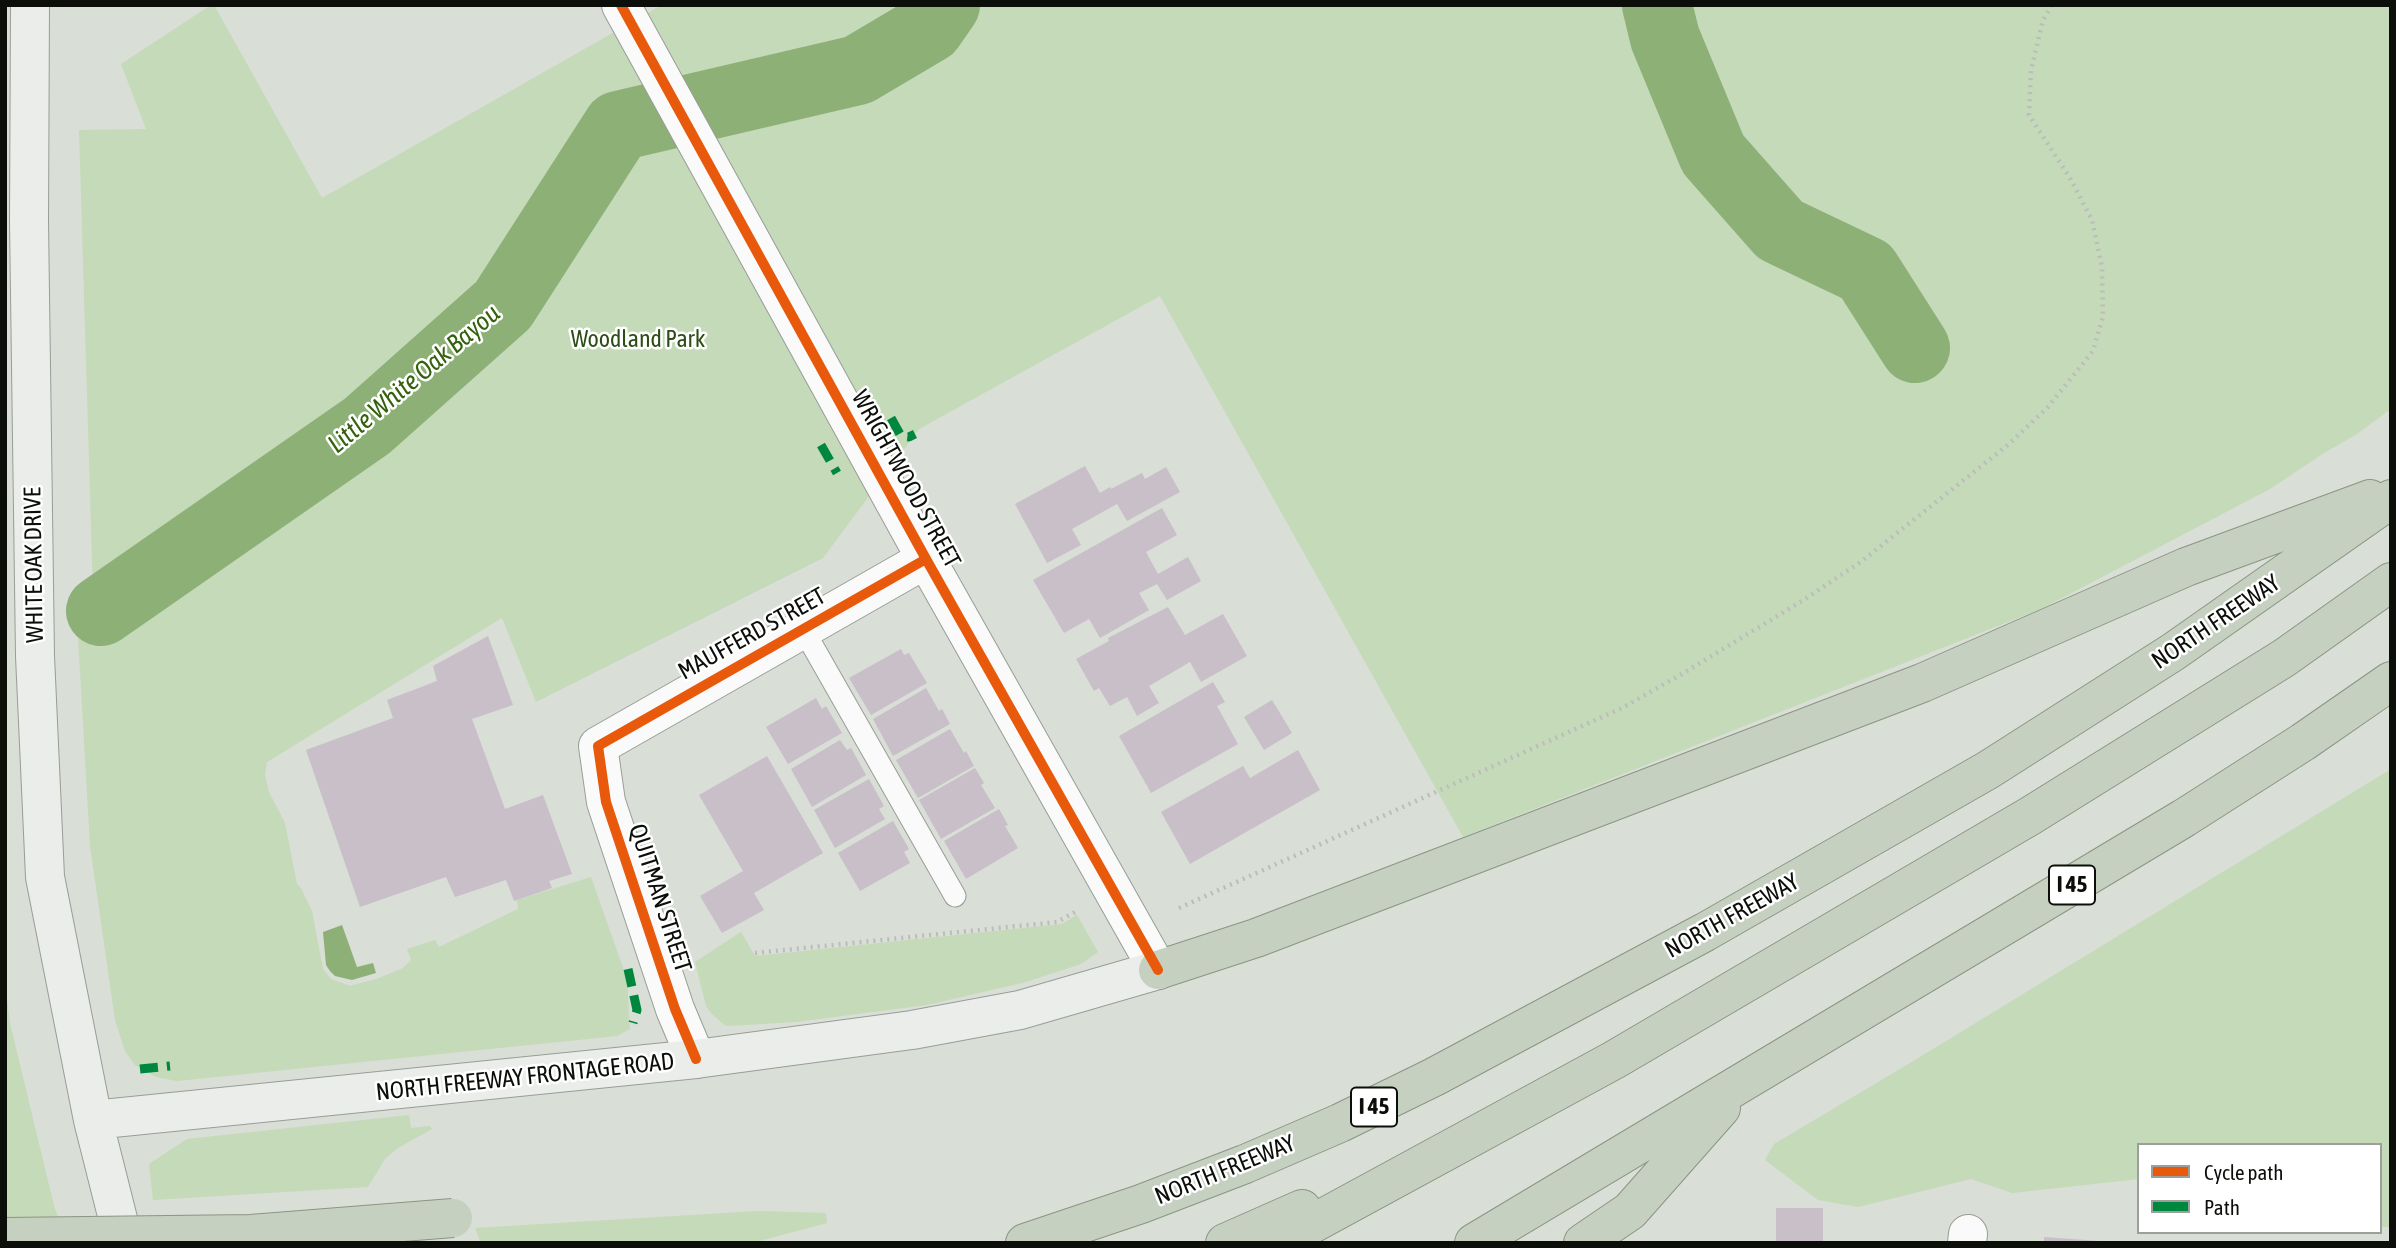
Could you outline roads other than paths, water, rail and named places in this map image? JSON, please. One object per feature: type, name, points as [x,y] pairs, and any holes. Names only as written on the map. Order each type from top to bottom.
[{"type":"highway","points":[[1158,970],[1256,937],[1922,683],[2186,567],[2391,492]]},
{"type":"highway","name":"NORTH FREEWAY","points":[[1025,1243],[1141,1204],[1245,1164],[1340,1123],[1434,1077],[1705,932],[1988,770],[2174,652],[2391,499]]},
{"type":"highway","points":[[1277,1243],[1614,1060],[2029,816],[2284,658],[2391,582]]},
{"type":"highway","name":"I 45","points":[[1474,1243],[2184,818],[2303,742],[2391,681]]},
{"type":"highway","points":[[1225,1243],[1373,1177],[1614,1060]]},
{"type":"highway","points":[[1583,1243],[1630,1211],[1747,1079]]},
{"type":"highway","points":[[5,1237],[251,1234],[453,1218]]},
{"type":"main road","name":"WHITE OAK DRIVE","points":[[30,5],[29,221],[35,656],[45,877],[93,1120]]},
{"type":"main road","name":"NORTH FREEWAY FRONTAGE ROAD","points":[[93,1120],[696,1059],[912,1030],[1020,1010],[1158,970]]},
{"type":"main road","points":[[93,1120],[124,1243]]},
{"type":"street","name":"WRIGHTWOOD STREET","points":[[621,5],[926,559],[1158,970]]},
{"type":"street","name":"MAUFFERD STREET","points":[[598,746],[926,559]]},
{"type":"street","name":"QUITMAN STREET","points":[[598,746],[606,802],[675,1009],[696,1059]]},
{"type":"lane","points":[[803,629],[955,896]]},
{"type":"waterway","name":"Little White Oak Bayou","points":[[101,611],[367,426],[503,305],[618,126],[858,70],[929,28],[945,5]]},
{"type":"waterway","name":"Little White Oak Bayou","points":[[1657,5],[1665,38],[1713,154],[1780,230],[1866,271],[1915,348]]},
{"type":"park label","name":"Woodland Park","points":[[638,339]]}]
